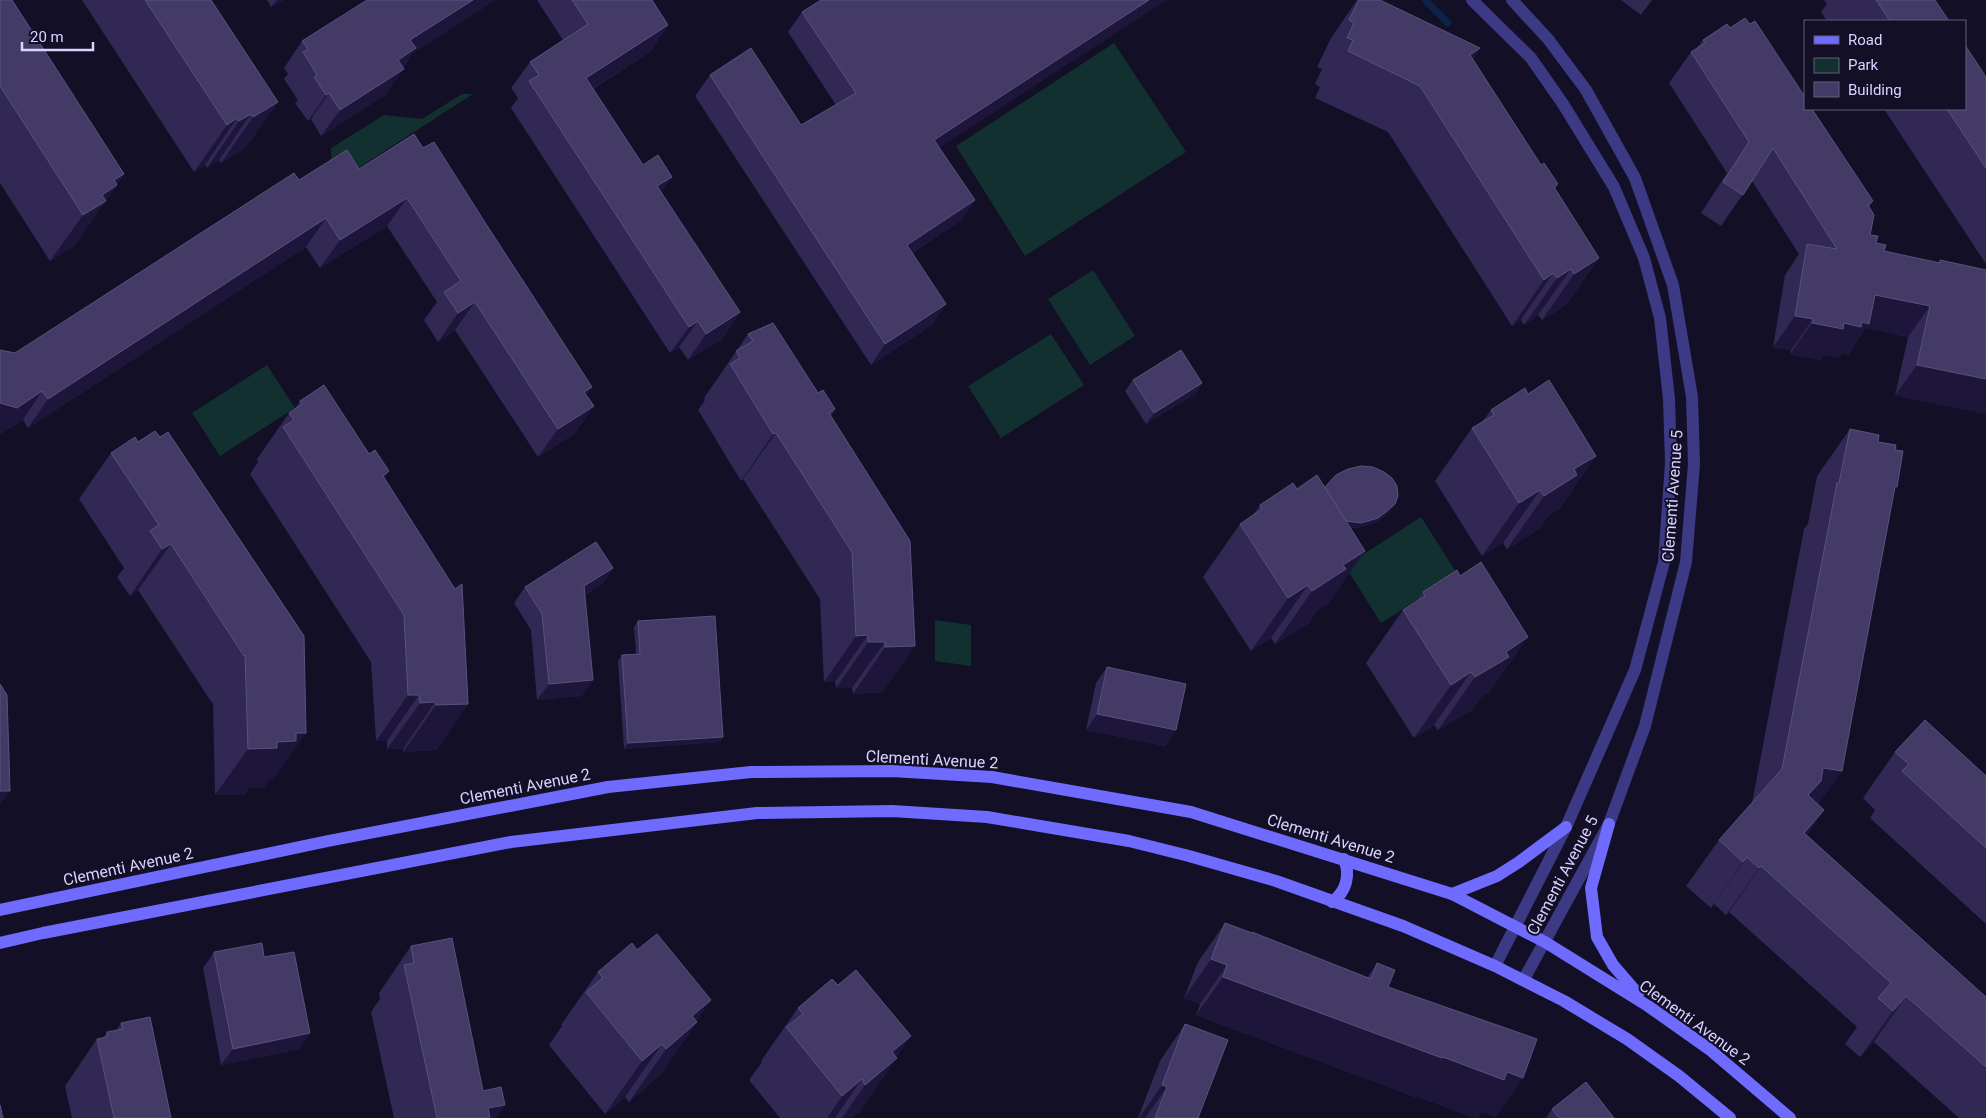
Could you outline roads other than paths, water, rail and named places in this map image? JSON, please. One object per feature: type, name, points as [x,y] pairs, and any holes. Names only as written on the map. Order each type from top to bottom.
[{"type":"main road","name":"Clementi Avenue 2","points":[[0,910],[328,840],[608,787],[751,772],[892,771],[992,777],[1191,812],[1452,894],[1545,942],[1648,1006],[1709,1048],[1790,1118]]},
{"type":"main road","points":[[0,943],[511,842],[756,813],[892,811],[987,817],[1129,841],[1189,856],[1276,881],[1403,926],[1524,979],[1626,1039],[1679,1076],[1730,1118]]},
{"type":"main road","points":[[1609,824],[1592,888],[1597,937],[1612,965],[1648,1006]]},
{"type":"main road","points":[[1452,894],[1497,876],[1566,827]]},
{"type":"main road","points":[[1332,902],[1340,896],[1346,883],[1347,866],[1344,859]]},
{"type":"street","name":"Clementi Avenue 5","points":[[1472,0],[1531,58],[1564,104],[1614,188],[1644,258],[1660,318],[1669,399],[1671,463],[1664,562],[1635,670],[1566,827],[1495,966]]},
{"type":"street","name":"Clementi Avenue 5","points":[[1512,0],[1548,39],[1586,90],[1635,178],[1673,285],[1692,397],[1694,464],[1686,562],[1645,726],[1609,824],[1524,979]]},
{"type":"waterway","points":[[1425,0],[1448,23]]}]
